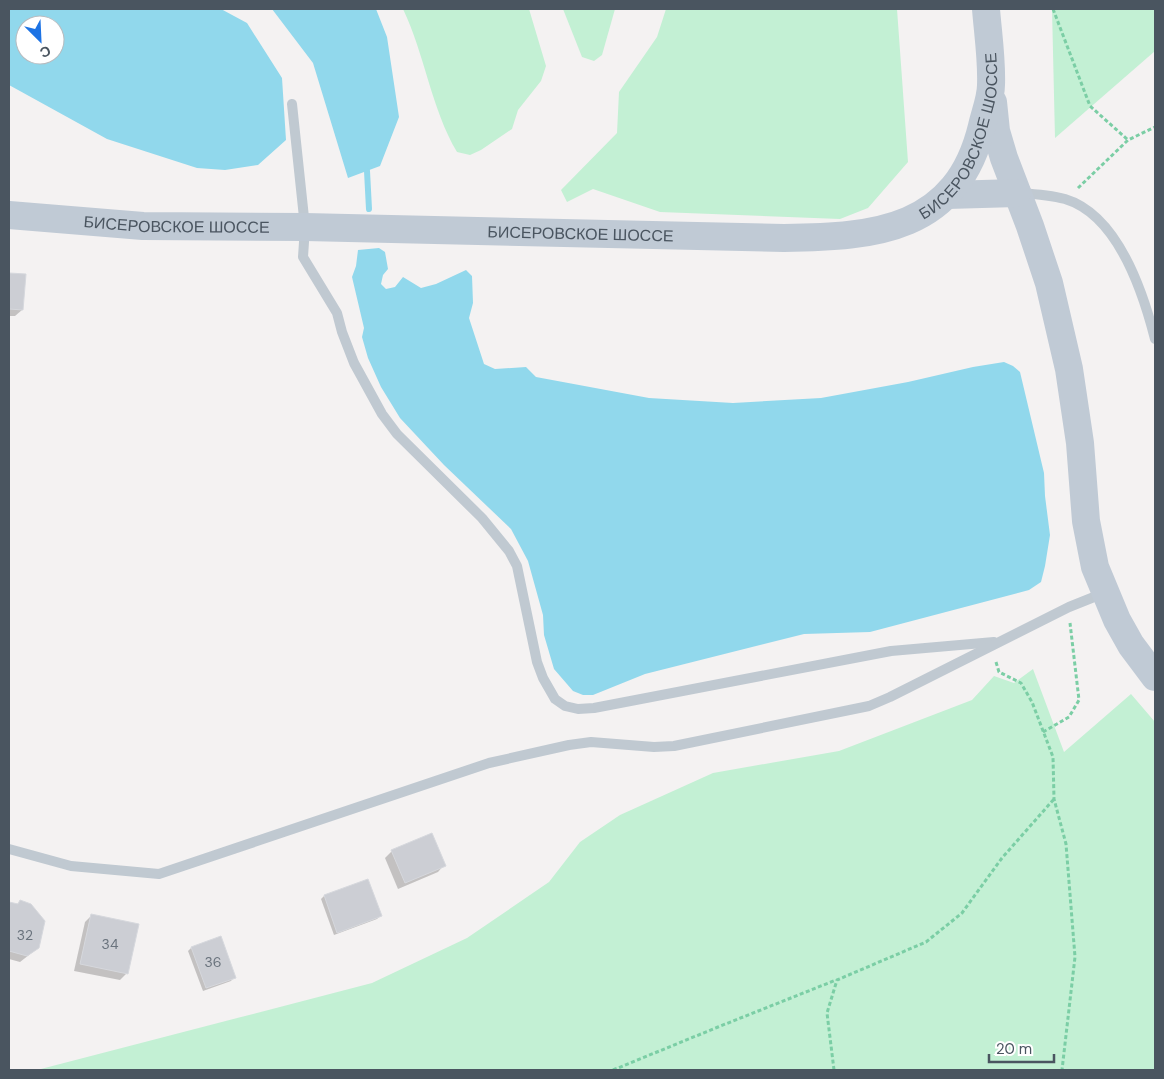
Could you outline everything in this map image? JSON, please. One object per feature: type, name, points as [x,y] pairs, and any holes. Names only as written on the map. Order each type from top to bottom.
[{"type":"main road","name":"БИСЕРОВСКОЕ ШОССЕ","points":[[9,215],[143,226],[305,227],[825,237],[878,231],[899,224],[932,208],[947,195],[970,160],[979,139],[991,86],[986,9]]},
{"type":"main road","points":[[991,86],[996,131],[1049,283],[1069,369],[1076,404],[1090,548],[1104,593],[1116,620],[1131,645],[1155,677]]},
{"type":"main road","points":[[947,195],[1017,193]]},
{"type":"lane","points":[[292,104],[305,227],[303,257],[336,313],[354,363],[382,414],[397,434],[482,518],[509,551],[517,566],[537,662],[543,678],[555,699],[565,706],[578,709],[594,708],[891,651],[1000,641]]},
{"type":"lane","points":[[1017,193],[1050,196],[1067,200],[1082,207],[1111,233],[1134,274],[1149,314],[1155,339]]},
{"type":"lane","points":[[9,849],[71,866],[159,874],[488,763],[569,745],[592,742],[654,747],[674,746],[869,706],[1069,607],[1104,593]]},
{"type":"path","points":[[1053,9],[1090,106],[1128,140]]},
{"type":"path","points":[[1067,200],[1100,165],[1128,140],[1155,127]]},
{"type":"path","points":[[1043,732],[1069,717],[1079,700],[1069,607]]},
{"type":"path","points":[[1000,641],[994,657],[999,672],[1021,683],[1032,702],[1053,757],[1054,798],[1066,844],[1075,957],[1062,1070]]},
{"type":"path","points":[[613,1070],[926,942],[962,913],[1002,858],[1054,798]]},
{"type":"path","points":[[834,1070],[828,1013],[837,980]]},
{"type":"green space","points":[[403,9],[529,9],[546,66],[541,81],[518,110],[512,129],[481,150],[470,155],[457,152],[434,100],[411,27]]},
{"type":"green space","points":[[563,9],[615,9],[602,55],[594,61],[582,57]]},
{"type":"green space","points":[[666,9],[897,9],[908,162],[868,208],[840,219],[660,212],[593,189],[567,202],[561,190],[617,133],[619,92],[657,37]]},
{"type":"green space","points":[[1052,9],[1155,9],[1155,51],[1055,138]]},
{"type":"green space","points":[[1033,669],[1064,752],[1131,694],[1155,722],[1155,1070],[37,1070],[372,983],[467,938],[549,882],[580,842],[620,815],[713,773],[839,751],[972,700],[994,676],[1014,683]]},
{"type":"water","points":[[9,9],[221,9],[247,23],[282,78],[286,140],[258,165],[225,170],[197,168],[107,139],[9,85]]},
{"type":"water","points":[[272,9],[376,9],[387,37],[399,117],[380,166],[348,178],[313,63]]},
{"type":"water","points":[[379,248],[385,252],[388,269],[383,275],[381,284],[386,289],[395,287],[403,277],[421,288],[436,284],[466,270],[472,276],[473,303],[469,318],[484,364],[495,369],[526,367],[536,377],[649,398],[733,403],[821,398],[908,382],[973,367],[1004,362],[1013,366],[1020,372],[1044,473],[1050,535],[1041,582],[1029,590],[870,632],[804,634],[645,674],[593,695],[583,695],[573,691],[554,669],[544,635],[543,615],[528,561],[511,529],[444,465],[400,418],[381,387],[368,358],[362,337],[364,328],[352,277],[356,266],[358,250]]},
{"type":"building","points":[[9,273],[26,274],[23,310],[9,309]]},
{"type":"building","points":[[432,833],[446,866],[405,883],[391,850]]},
{"type":"building","points":[[368,879],[382,916],[337,933],[324,895]]},
{"type":"building","points":[[20,900],[31,904],[45,921],[39,948],[27,956],[9,951],[9,902],[18,904]]},
{"type":"building","points":[[91,914],[139,924],[128,974],[80,964]]},
{"type":"building","points":[[221,936],[236,978],[206,988],[191,947]]},
{"type":"waterway","points":[[367,171],[369,209]]}]
